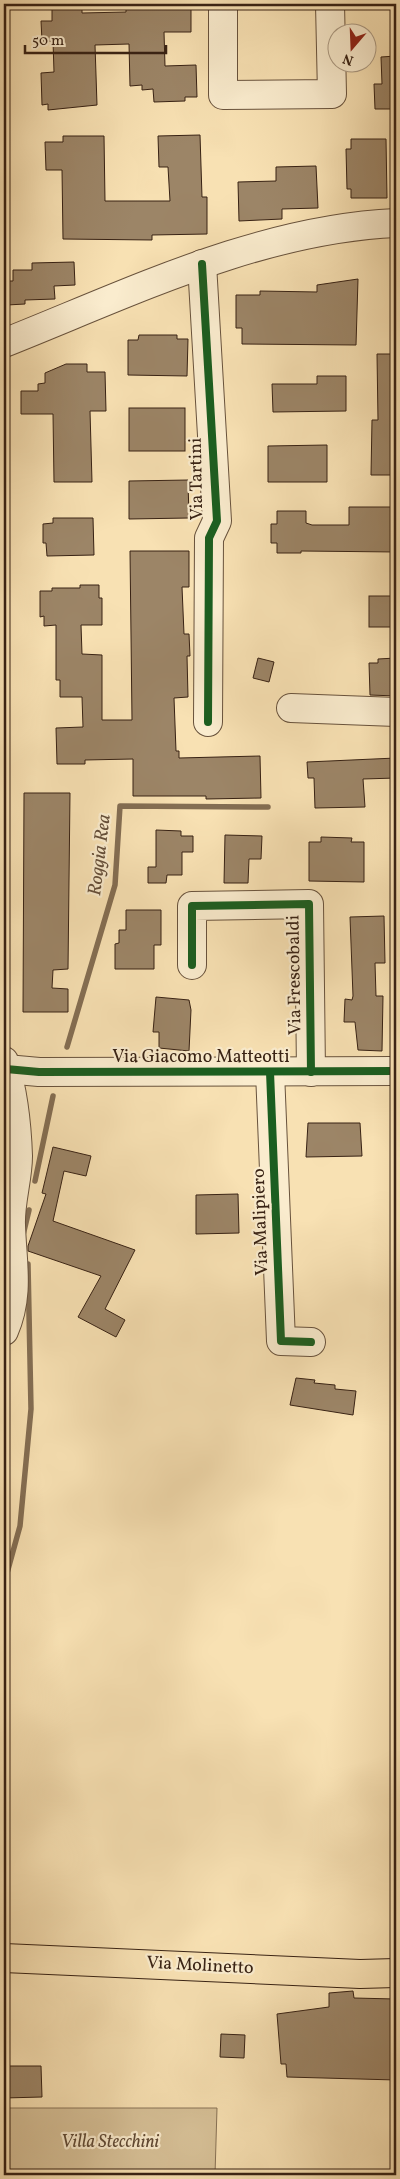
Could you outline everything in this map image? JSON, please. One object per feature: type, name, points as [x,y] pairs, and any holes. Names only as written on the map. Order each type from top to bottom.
[{"type":"main road","name":"Via Molinetto","points":[[4,1958],[360,1974],[396,1973]]},
{"type":"street","points":[[222,4],[223,95],[332,94],[330,4]]},
{"type":"street","points":[[4,343],[202,264],[286,239],[370,224],[396,223]]},
{"type":"street","name":"Via Tartini","points":[[202,264],[217,521],[209,538],[208,722]]},
{"type":"street","points":[[291,708],[396,712]]},
{"type":"street","name":"Via Frescobaldi","points":[[192,966],[192,906],[309,904],[311,1072]]},
{"type":"street","name":"Via Giacomo Matteotti","points":[[4,1331],[14,1295],[15,1254],[11,1224],[18,1157],[5,1065],[39,1072],[396,1071]]},
{"type":"street","name":"Via Malipiero","points":[[270,1072],[281,1341],[310,1342]]},
{"type":"green space","name":"Villa Stecchini","points":[[4,2108],[217,2108],[215,2175],[4,2175]]},
{"type":"building","points":[[126,4],[191,4],[191,32],[164,32],[165,66],[196,65],[197,97],[185,97],[185,101],[154,102],[153,89],[142,90],[142,85],[130,86],[129,44],[95,45],[97,105],[48,110],[48,104],[42,105],[41,73],[54,72],[53,41],[42,41],[41,21],[52,21],[52,6],[82,6],[82,13],[126,12]]},
{"type":"building","points":[[396,56],[396,109],[375,109],[374,84],[382,84],[381,57]]},
{"type":"building","points":[[200,135],[202,197],[207,197],[207,234],[152,235],[152,240],[63,239],[62,170],[46,170],[45,142],[63,142],[63,136],[104,136],[105,201],[170,201],[168,167],[159,167],[158,136]]},
{"type":"building","points":[[351,139],[386,139],[387,198],[351,198],[351,189],[347,189],[346,149],[351,149]]},
{"type":"building","points":[[316,166],[318,208],[282,209],[282,219],[239,221],[238,182],[276,181],[276,167]]},
{"type":"building","points":[[74,262],[75,285],[54,286],[55,299],[25,300],[25,304],[7,305],[7,281],[13,281],[13,270],[32,270],[32,263]]},
{"type":"building","points":[[358,279],[356,345],[242,344],[242,328],[236,328],[236,295],[260,295],[260,291],[317,292],[317,285]]},
{"type":"building","points":[[139,335],[177,335],[177,339],[188,339],[187,376],[128,375],[128,340],[138,340]]},
{"type":"building","points":[[377,354],[395,354],[396,357],[396,475],[371,475],[372,420],[378,420]]},
{"type":"building","points":[[66,364],[87,364],[87,372],[105,372],[106,411],[90,411],[92,482],[54,482],[53,414],[21,414],[21,391],[38,391],[38,384],[45,383],[45,373]]},
{"type":"building","points":[[317,376],[346,376],[346,411],[273,412],[272,384],[317,384]]},
{"type":"building","points":[[129,408],[185,408],[185,451],[129,451]]},
{"type":"building","points":[[327,445],[327,482],[268,482],[268,446]]},
{"type":"building","points":[[188,480],[189,518],[129,519],[129,481]]},
{"type":"building","points":[[349,507],[396,507],[396,552],[301,551],[301,553],[277,553],[277,543],[271,543],[271,524],[277,524],[277,511],[306,511],[306,523],[312,525],[349,525]]},
{"type":"building","points":[[53,518],[93,518],[94,555],[47,556],[46,543],[43,543],[43,524],[53,523]]},
{"type":"building","points":[[130,551],[189,551],[189,587],[182,587],[184,634],[189,634],[190,656],[187,656],[188,697],[174,698],[176,751],[179,751],[179,758],[260,756],[261,798],[206,799],[206,796],[133,796],[133,759],[85,760],[85,764],[57,764],[56,728],[83,727],[82,697],[60,697],[60,680],[56,680],[56,625],[44,626],[44,616],[40,617],[40,591],[52,591],[52,588],[80,588],[80,585],[99,585],[99,598],[102,598],[102,625],[81,625],[82,654],[102,655],[102,720],[132,720]]},
{"type":"building","points":[[369,596],[396,596],[396,627],[369,627]]},
{"type":"building","points":[[258,658],[274,662],[269,682],[253,678]]},
{"type":"building","points":[[396,658],[396,696],[370,695],[369,663],[378,663],[378,659]]},
{"type":"building","points":[[396,758],[396,778],[363,779],[365,807],[315,808],[314,778],[308,778],[307,762]]},
{"type":"building","points":[[24,793],[70,793],[68,969],[53,970],[52,988],[68,989],[68,1012],[23,1012]]},
{"type":"building","points":[[156,830],[181,831],[181,836],[193,836],[193,852],[182,852],[182,875],[167,875],[166,883],[148,883],[148,867],[156,867]]},
{"type":"building","points":[[225,835],[262,836],[261,859],[249,859],[248,883],[224,883]]},
{"type":"building","points":[[321,837],[352,838],[351,842],[364,842],[364,882],[309,881],[309,842],[321,842]]},
{"type":"building","points":[[126,910],[161,910],[161,945],[154,945],[154,969],[115,969],[115,944],[119,943],[119,930],[126,930]]},
{"type":"building","points":[[384,916],[385,963],[375,963],[376,996],[383,996],[382,1051],[358,1050],[355,1022],[344,1022],[345,999],[352,1000],[353,996],[350,917]]},
{"type":"building","points":[[156,997],[189,1000],[191,1010],[189,1051],[159,1048],[159,1032],[153,1032]]},
{"type":"building","points":[[308,1123],[360,1123],[362,1156],[306,1157]]},
{"type":"building","points":[[53,1147],[91,1156],[86,1176],[64,1171],[53,1221],[135,1250],[105,1309],[125,1320],[116,1337],[78,1317],[101,1276],[28,1251],[28,1246],[46,1194],[42,1193]]},
{"type":"building","points":[[238,1194],[239,1233],[196,1234],[196,1195]]},
{"type":"building","points":[[296,1378],[315,1380],[314,1383],[335,1385],[335,1389],[356,1391],[353,1415],[290,1405]]},
{"type":"building","points":[[353,1991],[354,1998],[395,1999],[396,2080],[287,2077],[286,2064],[281,2064],[277,2014],[329,2007],[329,1993]]},
{"type":"building","points":[[221,2034],[245,2035],[244,2058],[220,2057]]},
{"type":"building","points":[[4,2066],[41,2066],[42,2097],[4,2098]]},
{"type":"waterway","name":"Roggia Rea","points":[[67,1047],[115,885],[120,806],[268,807]]},
{"type":"waterway","name":"Roggia Rea","points":[[35,1181],[53,1096]]},
{"type":"waterway","name":"Roggia Rea","points":[[23,1235],[29,1210]]},
{"type":"waterway","name":"Roggia Rea","points":[[4,1584],[20,1526],[31,1409],[28,1264]]},
{"type":"cycle path","points":[[202,264],[217,521],[209,538],[208,722]]},
{"type":"cycle path","points":[[192,965],[192,906],[309,904],[311,1072]]},
{"type":"cycle path","points":[[6,1069],[39,1072],[396,1071]]},
{"type":"cycle path","points":[[270,1072],[281,1341],[311,1342]]}]
